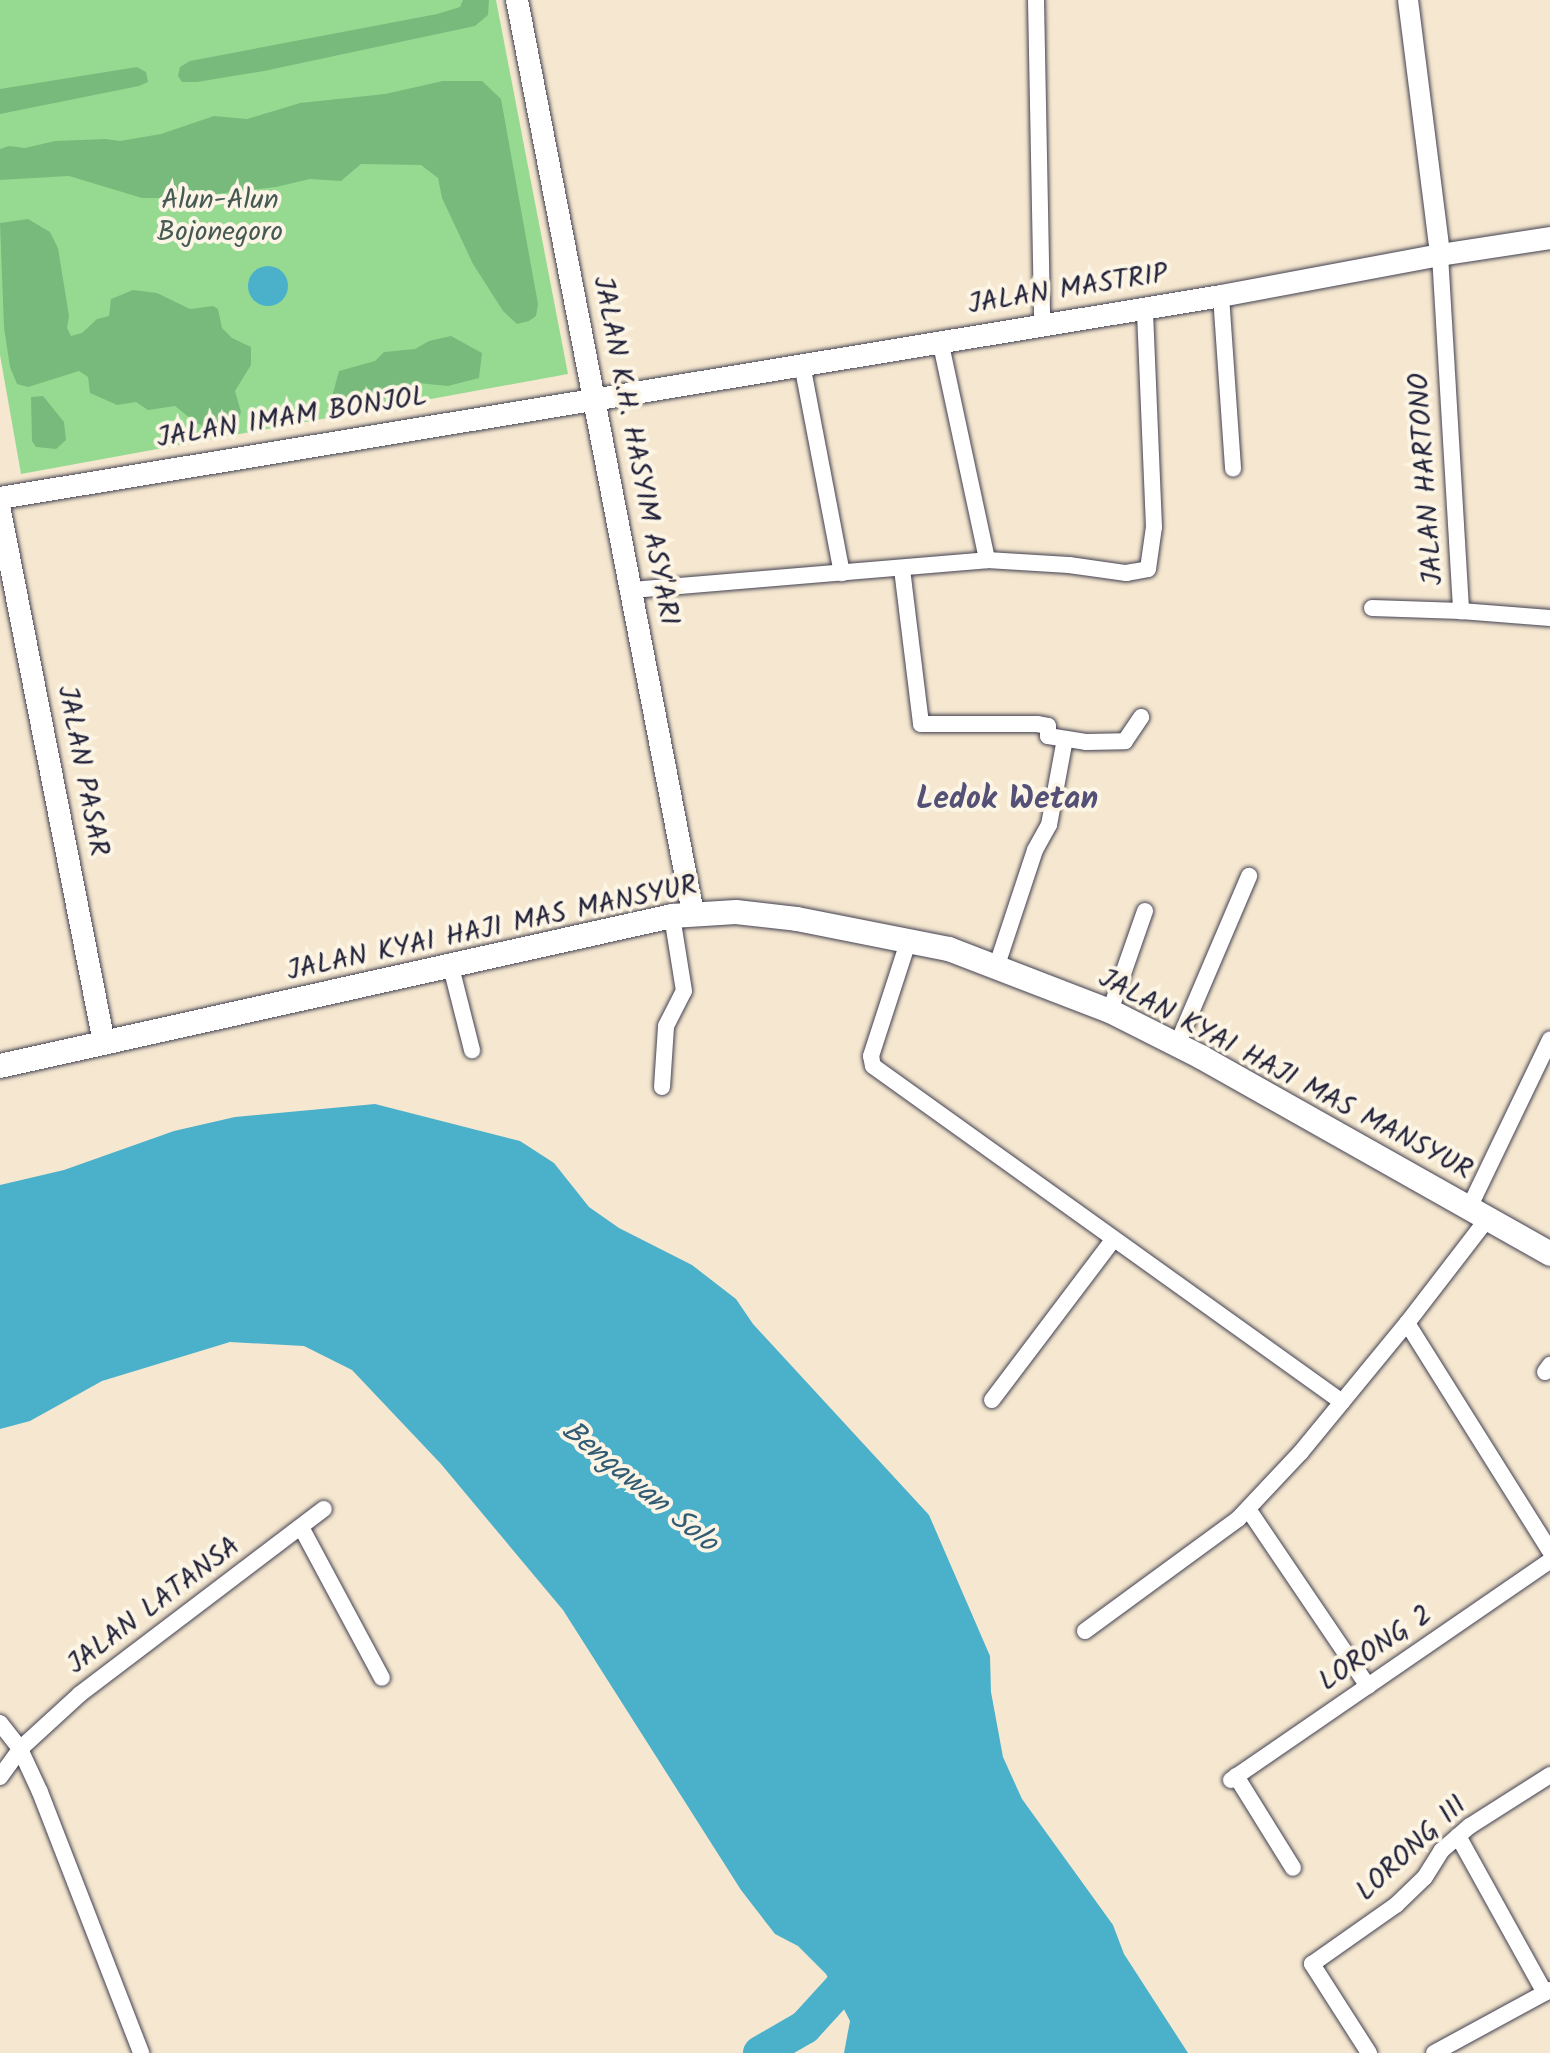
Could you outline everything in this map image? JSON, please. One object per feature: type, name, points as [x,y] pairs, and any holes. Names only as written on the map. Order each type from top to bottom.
[{"type":"main road","name":"JALAN K.H. HASYIM ASY'ARI","points":[[517,0],[632,590],[683,915]]},
{"type":"main road","name":"JALAN MASTRIP","points":[[594,397],[1221,296],[1550,238]]},
{"type":"main road","name":"JALAN IMAM BONJOL","points":[[0,498],[594,397]]},
{"type":"main road","name":"JALAN PASAR","points":[[0,511],[104,1043]]},
{"type":"main road","name":"JALAN KYAI HAJI MAS MANSYUR","points":[[0,1066],[683,915],[736,912],[909,939],[997,965],[1110,1011],[1177,1045],[1550,1254]]},
{"type":"street","points":[[1036,0],[1042,324]]},
{"type":"street","points":[[1408,0],[1440,255]]},
{"type":"street","name":"JALAN HARTONO","points":[[1440,255],[1461,611],[1550,618]]},
{"type":"street","points":[[1221,296],[1233,469]]},
{"type":"street","points":[[632,590],[987,560],[1069,565],[1126,573],[1148,569],[1154,527],[1145,308]]},
{"type":"street","points":[[940,340],[987,560]]},
{"type":"street","points":[[802,364],[842,573]]},
{"type":"street","points":[[902,569],[921,724],[1037,724],[1048,726],[1048,736],[1125,741],[1141,717]]},
{"type":"street","points":[[1372,608],[1461,611]]},
{"type":"street","points":[[997,965],[1035,850],[1049,825],[1065,739]]},
{"type":"street","points":[[1177,1045],[1249,876]]},
{"type":"street","points":[[1110,1011],[1145,911]]},
{"type":"street","points":[[662,1087],[666,1026],[684,991],[683,915]]},
{"type":"street","points":[[909,939],[871,1056],[873,1066],[1342,1402]]},
{"type":"street","points":[[451,967],[472,1050]]},
{"type":"street","points":[[1085,1631],[1248,1509],[1407,1323],[1478,1213],[1550,1040]]},
{"type":"street","points":[[992,1400],[1113,1240]]},
{"type":"street","points":[[1407,1323],[1550,1551]]},
{"type":"street","name":"JALAN LATANSA","points":[[0,1777],[20,1749],[80,1694],[324,1509]]},
{"type":"street","points":[[1248,1509],[1368,1686]]},
{"type":"street","points":[[301,1527],[382,1678]]},
{"type":"street","name":"LORONG 2","points":[[1293,1868],[1233,1778],[1550,1561]]},
{"type":"street","points":[[0,1723],[20,1749],[141,2053]]},
{"type":"street","name":"LORONG III","points":[[1369,2053],[1312,1964],[1396,1905],[1425,1877],[1441,1851],[1458,1836],[1550,1775]]},
{"type":"street","points":[[1434,2053],[1547,1992],[1458,1836]]},
{"type":"green space","name":"Alun-Alun Bojonegoro","points":[[0,0],[496,0],[568,374],[21,474],[0,355]]},
{"type":"green space","points":[[463,0],[489,0],[488,15],[475,26],[264,71],[197,82],[182,82],[178,76],[180,67],[190,61],[437,14],[460,7]]},
{"type":"green space","points":[[137,67],[146,72],[148,82],[139,86],[0,114],[0,89]]},
{"type":"green space","points":[[443,81],[482,81],[501,99],[538,304],[536,316],[529,321],[517,324],[503,311],[473,264],[442,198],[438,178],[421,165],[361,164],[341,181],[310,179],[276,187],[183,198],[142,198],[69,176],[0,180],[0,149],[9,146],[25,148],[55,141],[120,141],[161,134],[214,116],[247,119],[300,103],[385,94]]},
{"type":"green space","points":[[28,219],[50,232],[58,248],[69,316],[67,328],[71,336],[82,333],[97,319],[109,316],[111,299],[133,290],[157,293],[190,309],[213,306],[218,309],[222,328],[232,338],[251,347],[251,365],[235,391],[241,412],[238,421],[212,430],[196,423],[175,406],[148,410],[136,402],[117,405],[90,393],[88,377],[79,371],[28,387],[17,384],[10,367],[4,328],[0,223]]},
{"type":"green space","points":[[451,336],[482,353],[479,378],[448,386],[418,383],[397,388],[383,400],[364,401],[353,407],[339,408],[330,404],[339,371],[375,361],[384,352],[415,349],[429,341]]},
{"type":"green space","points":[[43,396],[64,422],[66,440],[56,449],[36,447],[32,441],[31,397]]},
{"type":"water","points":[[268,266],[282,272],[288,286],[282,300],[268,306],[254,300],[248,286],[254,272]]},
{"type":"water","name":"Bengawan Solo","points":[[375,1104],[520,1141],[554,1163],[589,1207],[619,1228],[692,1265],[736,1299],[753,1324],[929,1515],[990,1656],[991,1692],[1003,1757],[1022,1799],[1113,1925],[1124,1954],[1188,2053],[844,2053],[850,2021],[826,1974],[798,1946],[775,1934],[741,1890],[563,1610],[441,1464],[352,1370],[304,1346],[230,1342],[102,1381],[30,1421],[0,1429],[0,1185],[64,1170],[174,1131],[235,1117]]},
{"type":"waterway","points":[[760,2053],[805,2027],[867,1959]]},
{"type":"district","name":"Ledok Wetan","points":[[1007,800]]}]
